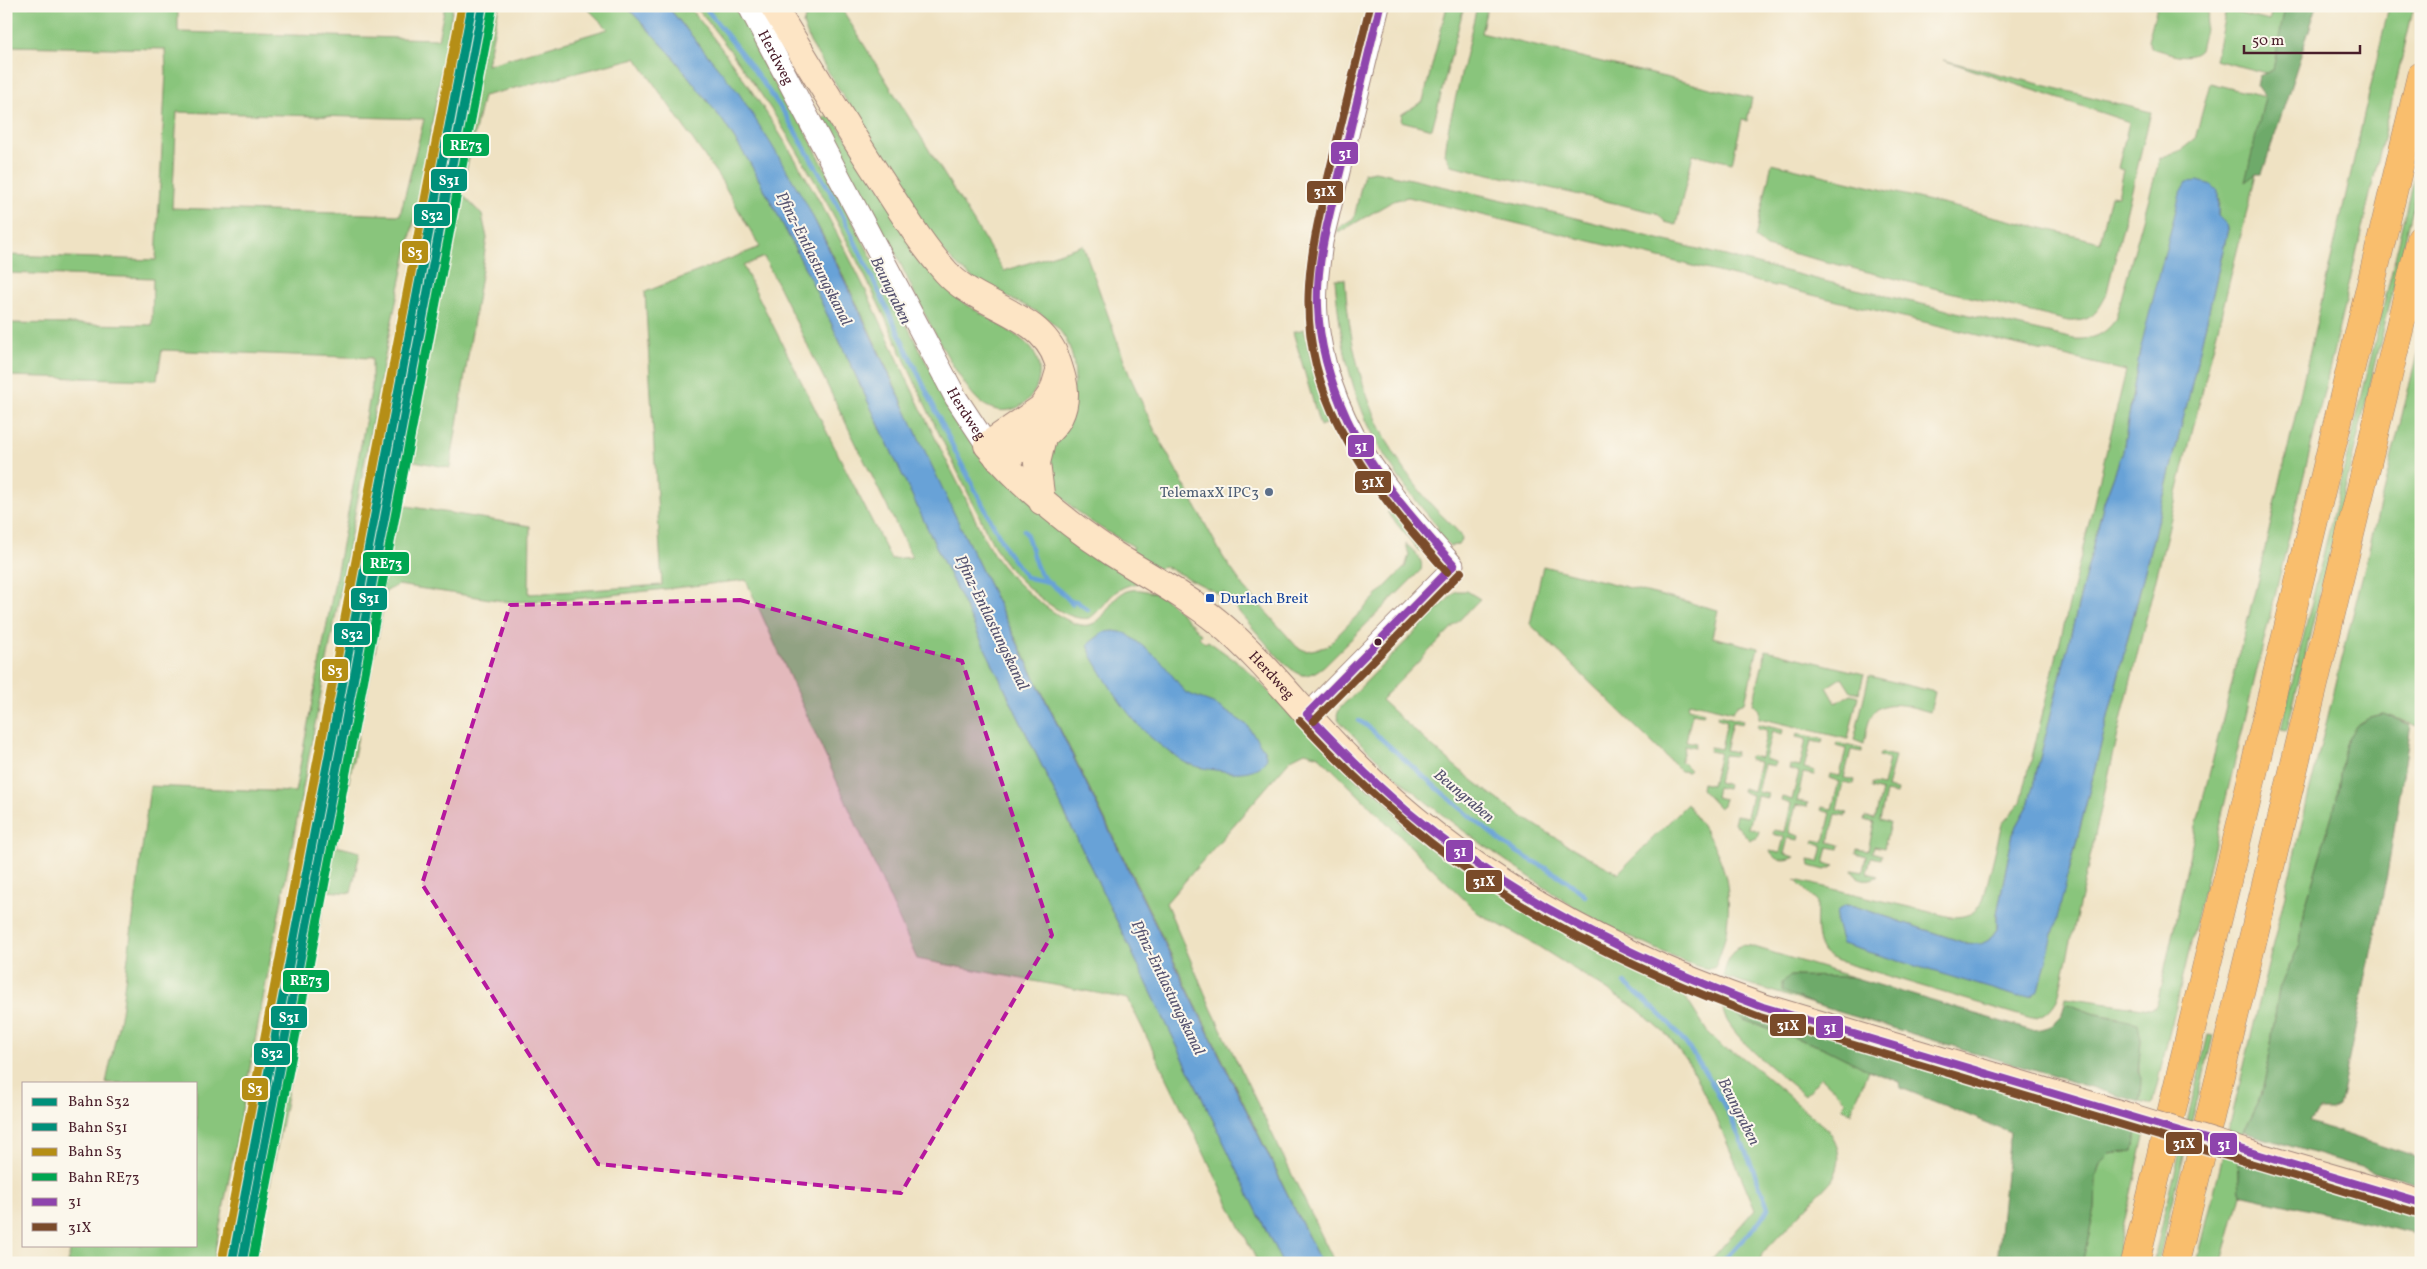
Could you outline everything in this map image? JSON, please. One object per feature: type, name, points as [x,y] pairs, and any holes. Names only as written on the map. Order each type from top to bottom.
[{"type":"highway","points":[[2135,1263],[2421,76]]},
{"type":"highway","points":[[2175,1263],[2421,239]]},
{"type":"main road","points":[[773,6],[838,113],[927,248],[947,274],[961,285],[1033,326],[1051,347],[1065,391],[1063,407],[1057,421],[1044,438],[1028,448],[992,451]]},
{"type":"main road","points":[[992,451],[1041,408],[1053,391],[1059,371]]},
{"type":"main road","points":[[1042,502],[1037,463],[1044,438]]},
{"type":"main road","name":"Herdweg","points":[[992,451],[1042,502],[1111,552],[1167,586],[1218,622],[1262,665],[1348,759],[1376,786],[1447,843],[1490,875],[1530,900],[1619,949],[1660,969],[1763,1007],[2251,1154],[2421,1203]]},
{"type":"street","name":"Herdweg","points":[[749,6],[956,398],[992,451]]},
{"type":"street","points":[[1307,714],[1454,565],[1390,490],[1369,461],[1353,434],[1339,402],[1326,360],[1318,314],[1318,278],[1323,242],[1380,6]]},
{"type":"highlighted area","points":[[740,600],[962,661],[1052,935],[901,1193],[598,1164],[422,884],[510,605]]},
{"type":"green space","points":[[6,6],[178,6],[178,31],[180,32],[438,39],[445,6],[453,6],[420,193],[388,339],[213,1263],[68,1263],[71,1246],[198,1246],[198,1082],[106,1082],[121,1012],[150,786],[295,792],[372,386],[372,358],[162,350],[157,380],[6,376],[6,323],[152,325],[153,278],[6,273],[6,255],[156,260],[166,72],[165,49],[6,46]],"holes":[[[177,112],[424,119],[400,215],[172,208]]]},
{"type":"green space","points":[[478,6],[499,6],[487,65],[608,29],[585,6],[626,6],[670,53],[723,121],[750,163],[810,278],[940,555],[1282,1263],[1258,1263],[1128,999],[917,959],[746,580],[566,600],[510,602],[398,585],[385,592],[379,632],[336,846],[360,852],[351,893],[326,891],[255,1263],[240,1263],[307,913],[311,906],[312,884],[458,126]],"holes":[[[636,58],[721,180],[760,247],[645,292],[662,585],[529,594],[530,526],[400,505],[409,460],[450,468],[487,238],[482,215],[461,193],[483,96]],[[764,257],[912,557],[891,559],[743,266]]]},
{"type":"green space","points":[[667,6],[690,8],[749,86],[800,166],[867,293],[983,536],[1001,565],[1014,580],[1058,615],[1080,625],[1089,625],[1097,622],[1118,596],[1125,592],[1134,590],[1159,594],[1175,607],[1201,634],[1199,637],[1205,643],[1208,641],[1243,666],[1271,694],[1273,692],[1335,758],[1679,987],[1708,1033],[1724,1049],[1738,1054],[1828,1130],[1835,1142],[1839,1155],[1838,1167],[1832,1180],[1762,1254],[1759,1263],[1708,1263],[1755,1209],[1719,1124],[1691,1067],[1669,1037],[1636,1008],[1536,945],[1478,913],[1319,756],[1305,752],[1291,759],[1166,903],[1212,1010],[1335,1263],[1321,1263],[1188,988],[939,483],[824,237],[798,189],[746,107]]},
{"type":"green space","points":[[695,6],[740,6],[932,373],[1138,583],[1115,592],[1090,618],[1079,618],[1054,608],[1018,578],[1002,559],[941,438],[866,278],[816,184],[760,93],[729,49]]},
{"type":"green space","points":[[809,6],[817,10],[822,6],[840,6],[1004,271],[1083,245],[1129,374],[1154,429],[1223,557],[1244,587],[1297,647],[1306,651],[1326,647],[1405,567],[1409,555],[1406,544],[1418,556],[1422,566],[1421,570],[1324,666],[1308,675],[1295,672],[1228,601],[1230,598],[1223,592],[1221,595],[1164,566],[1159,569],[1131,553],[1133,546],[1083,516],[1052,485],[1043,472],[1075,380],[1072,357],[1066,340],[1056,326],[1043,316],[970,276],[951,260],[929,236],[810,42],[803,24]]},
{"type":"green space","points":[[1447,6],[1464,6],[1432,129],[1401,121],[1402,114],[1423,101]]},
{"type":"green space","points":[[1477,6],[1487,8],[1481,33],[1752,98],[1747,121],[1742,120],[1732,163],[1693,154],[1676,225],[1665,222],[1657,213],[1451,165],[1445,154],[1448,130]]},
{"type":"green space","points":[[2157,6],[2210,7],[2200,50],[2195,54],[2184,56],[2152,48],[2148,41]]},
{"type":"green space","points":[[2273,6],[2288,6],[2273,71],[2266,73],[2215,60],[2226,10],[2269,21]]},
{"type":"green space","points":[[2285,6],[2317,6],[2262,174],[2256,174],[2245,182],[2265,97],[2257,86],[2259,76],[2273,70]]},
{"type":"green space","points":[[2389,6],[2414,6],[2323,396],[2152,1105],[2140,1102],[2139,1064],[2141,1041],[2119,1018],[2092,1013],[2065,1003],[2066,997],[2150,1009],[2155,1007],[2158,1000],[2195,831],[2258,579]]},
{"type":"green space","points":[[1943,60],[2151,112],[2106,296],[2095,313],[2087,319],[2068,321],[1766,247],[1755,238],[1772,163],[2100,242],[2111,195],[2118,196],[2124,170],[2118,168],[2129,122]]},
{"type":"green space","points":[[2210,83],[2265,97],[2256,174],[2124,708],[2058,998],[2046,1013],[2038,1017],[2028,1018],[1838,961],[1824,953],[1821,948],[1817,929],[1817,902],[1795,880],[1951,917],[1970,914],[1983,901],[2002,824],[2021,802],[2126,371],[1408,197],[1393,201],[1338,233],[1338,228],[1354,218],[1364,173],[1375,171],[1512,202],[1856,289],[2074,339],[2087,339],[2098,336],[2115,320],[2160,158],[2181,150],[2195,139]],"holes":[[[2219,199],[2218,216],[2227,225],[2228,229],[2190,392],[2069,872],[2019,997],[1845,905],[1854,906],[1965,943],[1981,945],[1989,940],[1997,929],[1997,914],[2013,833],[2028,806],[2104,502],[2123,451],[2140,350]]]},
{"type":"green space","points":[[831,115],[956,297],[1019,338],[1033,351],[1038,364],[1039,377],[1036,389],[1029,399],[1020,406],[1009,410],[996,410],[983,404],[960,377],[934,332],[893,247],[887,249],[822,119]]},
{"type":"green space","points":[[2421,151],[2421,174],[2287,730],[2281,729]]},
{"type":"green space","points":[[1335,279],[1345,279],[1352,341],[1368,398],[1379,425],[1410,477],[1433,506],[1461,535],[1462,540],[1457,545],[1450,546],[1437,533],[1438,527],[1393,469],[1363,413],[1345,352]]},
{"type":"green space","points":[[1304,329],[1315,379],[1329,422],[1320,426],[1293,332]]},
{"type":"green space","points":[[2421,338],[2421,727],[2383,714],[2371,717],[2357,725],[2348,738],[2343,754],[2337,798],[2303,914],[2300,944],[2279,989],[2268,1065],[2261,1096],[2243,1132],[2238,1160],[2240,1194],[2222,1263],[2197,1263],[2311,785]]},
{"type":"green space","points":[[1387,512],[1395,513],[1423,549],[1419,551]]},
{"type":"green space","points":[[1543,566],[1718,610],[1712,637],[1758,648],[1745,702],[1737,705],[1733,712],[1689,702],[1688,708],[1704,712],[1703,715],[1692,713],[1686,741],[1696,743],[1695,747],[1685,745],[1681,761],[1690,770],[1688,772],[1681,771],[1530,624]]},
{"type":"green space","points":[[1456,591],[1467,591],[1480,599],[1381,700],[1454,765],[1500,801],[1558,839],[1618,873],[1687,804],[1714,847],[1725,875],[1728,890],[1727,926],[1715,967],[1705,968],[1665,953],[1605,925],[1560,898],[1476,840],[1428,803],[1381,763],[1338,719],[1337,715],[1340,708]]},
{"type":"green space","points":[[1766,650],[1864,674],[1859,693],[1851,691],[1842,677],[1827,687],[1836,703],[1851,694],[1858,696],[1848,739],[1759,718],[1759,710],[1753,704]]},
{"type":"green space","points":[[1869,676],[1935,692],[1930,712],[1907,706],[1883,706],[1876,710],[1871,717],[1864,744],[1854,740]]},
{"type":"green space","points":[[2383,714],[2411,725],[2387,875],[2339,1107],[2332,1111],[2318,1111],[2309,1122],[2421,1159],[2421,1185],[2243,1132],[2261,1096],[2268,1065],[2279,988],[2300,944],[2303,914],[2337,798],[2343,754],[2348,738],[2357,725],[2371,717]]},
{"type":"green space","points":[[1718,715],[1743,721],[1742,724],[1732,722],[1725,750],[1736,752],[1735,756],[1724,755],[1718,782],[1728,785],[1727,789],[1717,787],[1715,797],[1725,799],[1723,805],[1719,808],[1701,789],[1702,783],[1712,785],[1720,753],[1709,751],[1710,747],[1721,749],[1727,721],[1717,718]]},
{"type":"green space","points":[[1758,724],[1783,730],[1782,734],[1772,731],[1765,759],[1775,762],[1775,766],[1764,764],[1757,792],[1768,794],[1767,798],[1757,796],[1749,828],[1759,831],[1757,838],[1750,840],[1734,823],[1736,815],[1747,817],[1752,795],[1742,792],[1743,788],[1753,791],[1760,762],[1749,760],[1750,756],[1761,758],[1767,730],[1757,728]]},
{"type":"green space","points":[[1797,734],[1823,739],[1822,743],[1811,741],[1804,768],[1815,771],[1814,775],[1803,773],[1797,801],[1808,803],[1807,807],[1796,805],[1789,833],[1800,836],[1799,840],[1788,838],[1784,854],[1795,857],[1781,860],[1774,857],[1770,851],[1780,853],[1784,837],[1773,834],[1774,830],[1785,832],[1791,804],[1781,801],[1782,797],[1792,800],[1799,772],[1789,769],[1790,765],[1800,767],[1806,739],[1796,737]]},
{"type":"green space","points":[[1837,743],[1862,749],[1862,752],[1851,750],[1844,778],[1855,780],[1854,784],[1843,782],[1837,810],[1847,813],[1846,816],[1836,814],[1829,842],[1840,845],[1839,849],[1828,847],[1824,863],[1835,866],[1825,870],[1810,866],[1809,860],[1819,862],[1823,846],[1813,843],[1814,840],[1824,842],[1831,813],[1821,810],[1822,807],[1832,809],[1839,781],[1829,778],[1830,774],[1840,776],[1846,749],[1836,746]]},
{"type":"green space","points":[[1880,753],[1895,756],[1887,788],[1898,790],[1897,794],[1886,792],[1880,820],[1890,823],[1884,848],[1874,846],[1872,852],[1882,855],[1881,859],[1871,857],[1867,873],[1878,876],[1871,879],[1863,879],[1856,876],[1852,870],[1863,872],[1866,856],[1856,853],[1857,849],[1868,851],[1874,823],[1864,820],[1865,817],[1875,819],[1882,791],[1871,788],[1872,784],[1883,786],[1889,759],[1879,756]]},
{"type":"green space","points":[[1741,945],[1751,946],[1852,977],[1790,976],[1783,991],[1816,1005],[1723,976],[1731,954]]},
{"type":"green space","points":[[1789,976],[1852,977],[2029,1030],[2049,1027],[2057,1021],[2065,1003],[2092,1013],[2138,1023],[2141,1041],[2138,1072],[2141,1078],[2140,1102],[1816,1005],[1782,991],[1782,983]]},
{"type":"green space","points":[[1731,1004],[1744,1020],[1824,1048],[1868,1070],[1851,1113],[1842,1108],[1846,1101],[1821,1077],[1805,1096],[1756,1054],[1732,1029],[1725,1017],[1723,1007]]},
{"type":"green space","points":[[1737,1006],[2137,1131],[2133,1151],[2109,1154],[2100,1163],[2096,1177],[2095,1209],[2082,1263],[1997,1263],[2010,1132],[1901,1088],[1900,1082],[1868,1070],[1824,1048],[1744,1020],[1737,1014]]},
{"type":"green space","points":[[2208,1035],[2213,1036],[2158,1263],[2153,1263]]},
{"type":"green space","points":[[2137,1131],[2145,1132],[2115,1263],[2082,1263],[2095,1209],[2096,1177],[2100,1163],[2109,1154],[2133,1151]]},
{"type":"green space","points":[[2238,1160],[2421,1211],[2421,1235],[2240,1194]]},
{"type":"water","name":"Pfinz-Entlastungskanal","points":[[626,6],[667,6],[738,92],[806,203],[855,302],[961,528],[1321,1263],[1282,1263],[940,555],[810,278],[779,217],[750,163],[723,121],[670,53]]},
{"type":"water","points":[[2198,181],[2212,185],[2218,191],[2218,216],[2227,225],[2228,229],[2190,392],[2039,990],[2031,996],[2019,997],[1842,944],[1836,922],[1838,911],[1845,905],[1854,906],[1965,943],[1981,944],[1989,940],[1997,929],[1997,914],[2013,833],[2028,806],[2104,502],[2123,451],[2140,350],[2180,194],[2187,182]]},
{"type":"water","points":[[1104,632],[1126,633],[1160,660],[1186,693],[1213,703],[1247,725],[1264,750],[1267,758],[1264,762],[1256,768],[1241,772],[1194,766],[1184,762],[1145,732],[1125,708],[1091,655],[1088,644]]},
{"type":"waterway","name":"Beungraben","points":[[704,6],[749,63],[785,114],[835,200],[957,455],[1008,553],[1026,577],[1048,582]]},
{"type":"waterway","name":"Beungraben","points":[[1024,530],[1035,564],[1041,574],[1072,604]]},
{"type":"waterway","points":[[1071,601],[1076,601],[1088,610]]},
{"type":"waterway","name":"Beungraben","points":[[1359,721],[1502,842],[1566,880],[1585,896]]},
{"type":"waterway","name":"Beungraben","points":[[1625,983],[1669,1023],[1704,1071],[1740,1138],[1768,1208],[1761,1220],[1721,1263]]},
{"type":"rail line","name":"S3","points":[[222,1261],[462,6]]},
{"type":"rail line","name":"S32","points":[[232,1263],[472,6]]},
{"type":"rail line","name":"S31","points":[[242,1263],[482,8]]},
{"type":"rail line","name":"RE73","points":[[252,1263],[492,10]]},
{"type":"transit line","name":"31X","points":[[1370,6],[1318,224],[1312,257],[1309,323],[1314,356],[1323,390],[1350,446],[1374,484],[1447,572]]},
{"type":"transit line","name":"31","points":[[1380,6],[1321,254],[1318,288],[1319,321],[1323,350],[1336,392],[1357,439],[1381,478],[1454,565]]},
{"type":"transit line","name":"31","points":[[1307,714],[1454,565]]},
{"type":"transit line","name":"31X","points":[[1314,721],[1461,572]]},
{"type":"transit line","name":"31","points":[[1307,714],[1381,788],[1447,843],[1532,899],[1577,924],[1668,969],[1763,1007],[2421,1203]]},
{"type":"transit line","name":"31X","points":[[1300,721],[1349,771],[1388,807],[1441,851],[1483,881],[1571,934],[1664,978],[1760,1017],[2418,1213]]},
{"type":"place","name":"TelemaxX IPC3","points":[[1269,492]]},
{"type":"place","name":"Durlach Breit","points":[[1210,598]]}]
